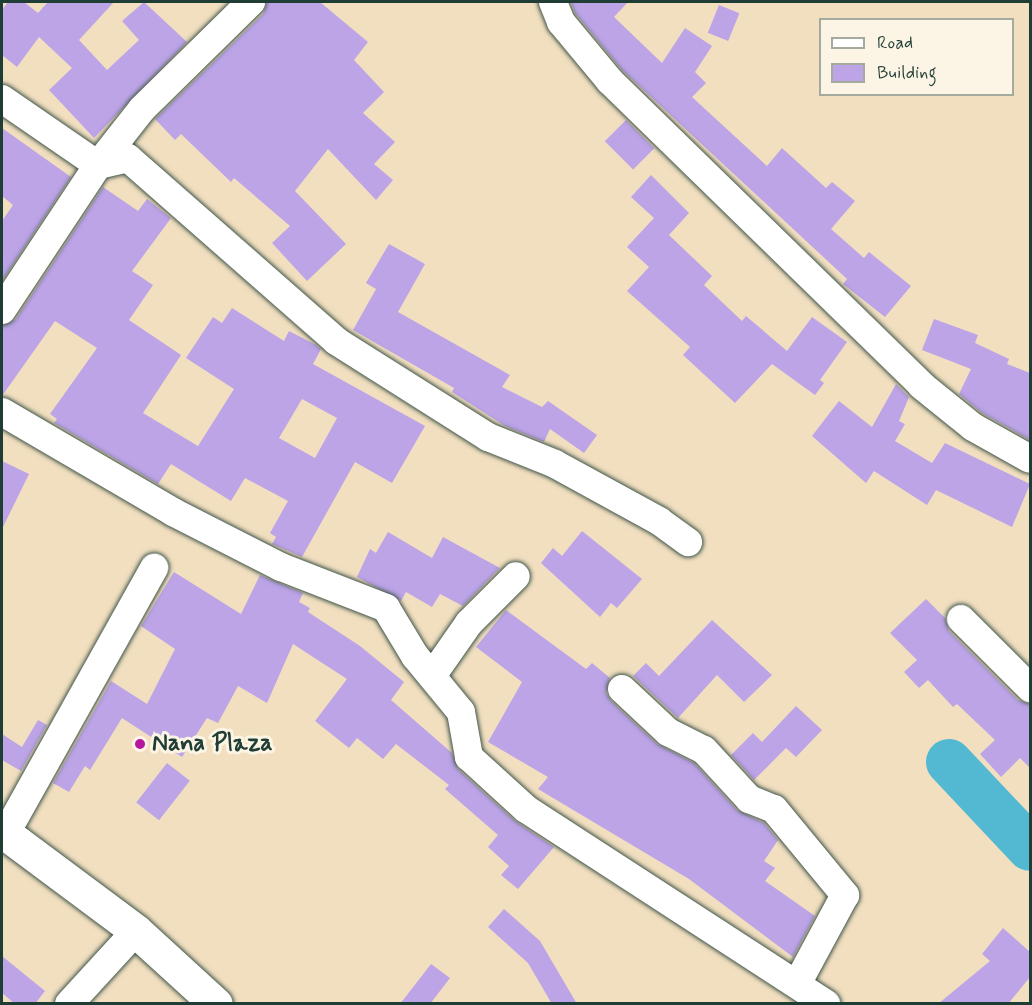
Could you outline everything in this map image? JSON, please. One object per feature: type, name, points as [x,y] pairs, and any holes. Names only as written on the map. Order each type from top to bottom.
[{"type":"main road","points":[[4,832],[136,931],[216,1004]]},
{"type":"street","points":[[2,310],[98,165],[142,109],[251,2]]},
{"type":"street","points":[[553,2],[561,22],[610,81],[921,385],[973,427],[1030,459]]},
{"type":"street","points":[[2,99],[98,165],[128,158],[336,341],[488,437],[555,464],[659,521],[688,542]]},
{"type":"street","points":[[2,412],[173,512],[281,567],[386,608],[432,676],[461,712],[469,757],[526,809],[826,1004]]},
{"type":"street","points":[[4,832],[154,568]]},
{"type":"street","points":[[432,676],[469,623],[516,576]]},
{"type":"street","points":[[961,619],[1030,688]]},
{"type":"street","points":[[622,689],[668,732],[704,750],[749,799],[774,809],[845,895],[796,984]]},
{"type":"street","points":[[69,1004],[136,931]]},
{"type":"building","points":[[8,2],[24,2],[38,13],[48,2],[114,2],[79,40],[107,70],[139,40],[122,21],[144,2],[187,42],[94,138],[49,90],[72,68],[39,37],[17,67],[2,55],[2,10]]},
{"type":"building","points":[[267,2],[320,2],[368,42],[354,60],[384,92],[363,113],[395,142],[374,164],[393,180],[376,200],[328,149],[295,191],[346,244],[307,281],[272,243],[290,226],[234,178],[231,182],[181,134],[175,140],[155,119],[263,14]]},
{"type":"building","points":[[571,2],[628,2],[614,17],[662,63],[685,28],[712,46],[695,72],[706,83],[692,97],[767,166],[782,148],[826,188],[832,182],[855,201],[831,229],[864,258],[869,252],[911,286],[885,317],[843,284],[847,279],[622,70],[575,13]]},
{"type":"building","points":[[719,5],[739,13],[728,41],[708,33]]},
{"type":"building","points":[[626,120],[654,148],[633,169],[605,141]]},
{"type":"building","points":[[2,128],[71,177],[2,281],[2,221],[13,205],[2,196]]},
{"type":"building","points":[[651,175],[689,213],[669,235],[712,276],[704,285],[742,321],[746,316],[787,351],[812,317],[847,342],[820,380],[824,383],[815,395],[772,364],[735,403],[683,355],[690,347],[627,291],[649,267],[627,247],[654,218],[631,197]]},
{"type":"building","points":[[103,187],[138,211],[147,199],[171,218],[132,271],[153,285],[129,320],[181,355],[143,413],[198,446],[234,389],[186,358],[213,317],[222,323],[232,308],[284,341],[289,331],[316,345],[321,349],[313,364],[425,426],[392,483],[355,462],[302,557],[272,544],[276,537],[270,533],[288,501],[245,478],[231,501],[171,464],[158,484],[54,423],[57,419],[50,414],[97,348],[55,321],[2,396],[2,326],[16,319]],"holes":[[[302,399],[337,418],[315,458],[279,438]]]},
{"type":"building","points":[[389,244],[425,264],[398,312],[510,375],[502,387],[542,407],[548,401],[597,435],[584,453],[550,429],[544,442],[505,426],[452,392],[454,388],[353,330],[376,289],[366,283]]},
{"type":"building","points":[[934,319],[978,335],[975,343],[1009,359],[1007,364],[1030,373],[1030,440],[982,413],[959,394],[971,369],[922,350]]},
{"type":"building","points":[[896,384],[909,397],[899,421],[905,424],[895,441],[932,463],[945,443],[1030,484],[1012,527],[936,490],[927,505],[874,471],[866,483],[812,436],[839,401],[872,427]]},
{"type":"building","points":[[2,461],[29,474],[2,529]]},
{"type":"building","points":[[582,531],[642,579],[617,608],[611,603],[600,617],[541,563],[553,548],[562,556]]},
{"type":"building","points":[[388,532],[432,558],[443,537],[500,568],[463,606],[440,594],[432,607],[406,592],[401,601],[357,577],[370,549],[376,553]]},
{"type":"building","points":[[174,572],[241,614],[260,575],[303,593],[299,602],[310,608],[308,612],[360,646],[404,682],[391,700],[452,753],[458,769],[515,821],[554,847],[518,889],[501,875],[509,866],[488,847],[498,835],[445,789],[449,785],[396,744],[383,759],[357,738],[349,748],[315,721],[347,679],[293,644],[267,703],[238,686],[218,723],[207,718],[182,757],[122,718],[90,770],[85,766],[69,792],[53,783],[111,681],[147,704],[175,649],[141,626]]},
{"type":"building","points":[[926,599],[945,618],[949,631],[1018,700],[1030,704],[1030,768],[1020,758],[1001,777],[980,754],[995,740],[957,704],[953,707],[928,680],[919,688],[904,672],[917,660],[890,633]]},
{"type":"building","points":[[506,610],[586,669],[592,663],[610,678],[606,693],[611,701],[657,744],[694,763],[737,810],[764,823],[778,840],[764,861],[775,868],[765,881],[815,916],[793,957],[689,879],[538,789],[548,777],[488,742],[522,682],[476,647]]},
{"type":"building","points":[[712,620],[772,675],[744,702],[717,675],[678,718],[633,676],[646,663],[659,676]]},
{"type":"building","points":[[796,706],[822,730],[796,757],[786,748],[754,780],[731,755],[753,733],[762,742]]},
{"type":"building","points":[[38,720],[47,725],[21,771],[2,760],[2,734],[22,747]]},
{"type":"building","points":[[167,763],[190,781],[159,820],[136,802]]},
{"type":"building","points":[[504,909],[540,941],[577,1004],[552,1004],[528,963],[488,927]]},
{"type":"building","points":[[1003,928],[1030,952],[1030,977],[1008,1004],[938,1004],[990,961],[982,954]]},
{"type":"building","points":[[2,956],[45,991],[35,1004],[15,1004],[2,993]]},
{"type":"building","points":[[431,964],[450,978],[430,1004],[400,1004]]},
{"type":"waterway","points":[[949,762],[1030,848]]},
{"type":"place","name":"Nana Plaza","points":[[140,744]]}]
